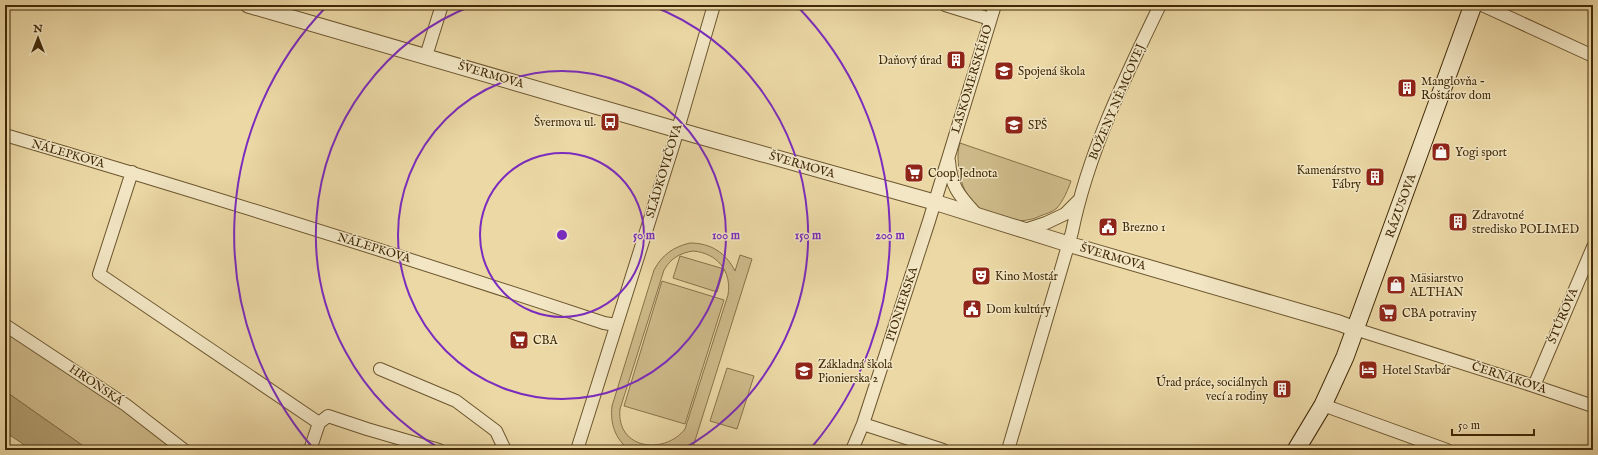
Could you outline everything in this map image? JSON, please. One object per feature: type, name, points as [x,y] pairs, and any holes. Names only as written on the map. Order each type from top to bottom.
[{"type":"main road","name":"RÁZUSOVA","points":[[1296,450],[1334,384],[1473,5]]},
{"type":"street","name":"ŠVERMOVA","points":[[248,5],[934,202],[1022,231],[1339,323],[1355,329]]},
{"type":"street","points":[[426,56],[442,5]]},
{"type":"street","name":"SLÁDKOVIČOVA","points":[[577,450],[678,129],[714,5]]},
{"type":"street","points":[[945,5],[990,19]]},
{"type":"street","name":"LASKOMERSKÉHO","points":[[934,202],[995,5]]},
{"type":"street","name":"BOŽENY NĚMCOVEJ","points":[[1008,450],[1068,244],[1078,201],[1111,112],[1160,5]]},
{"type":"street","points":[[1482,5],[1593,56]]},
{"type":"street","name":"NÁLEPKOVA","points":[[5,135],[132,172],[477,281],[604,323],[616,325]]},
{"type":"street","name":"LASKOMERSKÉHO","points":[[950,149],[950,176],[958,195],[978,216]]},
{"type":"street","points":[[132,172],[99,274],[319,423]]},
{"type":"street","name":"BOŽENY NĚMCOVEJ","points":[[1022,231],[1046,223],[1065,214],[1078,201]]},
{"type":"street","name":"PIONIERSKA","points":[[852,450],[863,424],[934,202]]},
{"type":"street","name":"ŠTÚROVA","points":[[1534,386],[1593,247]]},
{"type":"street","name":"HRONSKÁ","points":[[5,325],[126,405],[184,450]]},
{"type":"street","name":"ČERNÁKOVA","points":[[1355,329],[1593,406]]},
{"type":"street","points":[[380,369],[456,401],[496,431],[505,450]]},
{"type":"street","points":[[1323,405],[1447,450]]},
{"type":"street","points":[[310,450],[319,423],[328,416],[439,450]]},
{"type":"street","points":[[863,424],[943,450]]},
{"type":"shaded area","points":[[960,143],[1071,181],[1059,205],[1049,213],[1034,218],[1014,221],[993,216],[976,206],[965,190],[961,181],[959,170],[958,153]]},
{"type":"shaded area","points":[[690,243],[698,243],[717,250],[727,259],[735,271],[740,255],[752,259],[692,450],[629,450],[620,441],[614,430],[612,406],[654,270],[664,256],[673,249]],"holes":[[[693,251],[702,252],[716,259],[725,271],[728,278],[728,295],[685,429],[666,443],[655,445],[644,444],[634,440],[626,433],[621,423],[620,409],[664,270],[673,259],[684,253]]]},
{"type":"shaded area","points":[[680,256],[724,269],[717,292],[673,278]]},
{"type":"shaded area","points":[[662,281],[724,300],[685,424],[624,406]]},
{"type":"shaded area","points":[[5,325],[184,450],[89,450],[5,391]]},
{"type":"shaded area","points":[[727,368],[754,376],[737,429],[710,421]]},
{"type":"shaded area","points":[[5,391],[89,450],[32,450],[5,432]]},
{"type":"place","name":"Daňový úrad","points":[[956,60]]},
{"type":"place","name":"Spojená škola","points":[[1004,71]]},
{"type":"place","name":"Manglovňa - Roštárov dom","points":[[1407,88]]},
{"type":"place","name":"Švermova ul.","points":[[610,122]]},
{"type":"place","name":"SPŠ","points":[[1014,125]]},
{"type":"place","name":"Yogi sport","points":[[1441,152]]},
{"type":"place","name":"Coop Jednota","points":[[914,173]]},
{"type":"place","name":"Kamenárstvo Fábry","points":[[1375,177]]},
{"type":"place","name":"Zdravotné stredisko POLIMED","points":[[1458,222]]},
{"type":"place","name":"Brezno 1","points":[[1108,227]]},
{"type":"place","name":"Kino Mostár","points":[[981,276]]},
{"type":"place","name":"Mäsiarstvo ALTHAN","points":[[1396,285]]},
{"type":"place","name":"Dom kultúry","points":[[972,309]]},
{"type":"place","name":"CBA potraviny","points":[[1388,313]]},
{"type":"place","name":"CBA","points":[[519,340]]},
{"type":"place","name":"Hotel Stavbár","points":[[1368,370]]},
{"type":"place","name":"Základná škola Pionierska 2","points":[[804,371]]},
{"type":"place","name":"Úrad práce, sociálnych vecí a rodiny","points":[[1282,389]]}]
